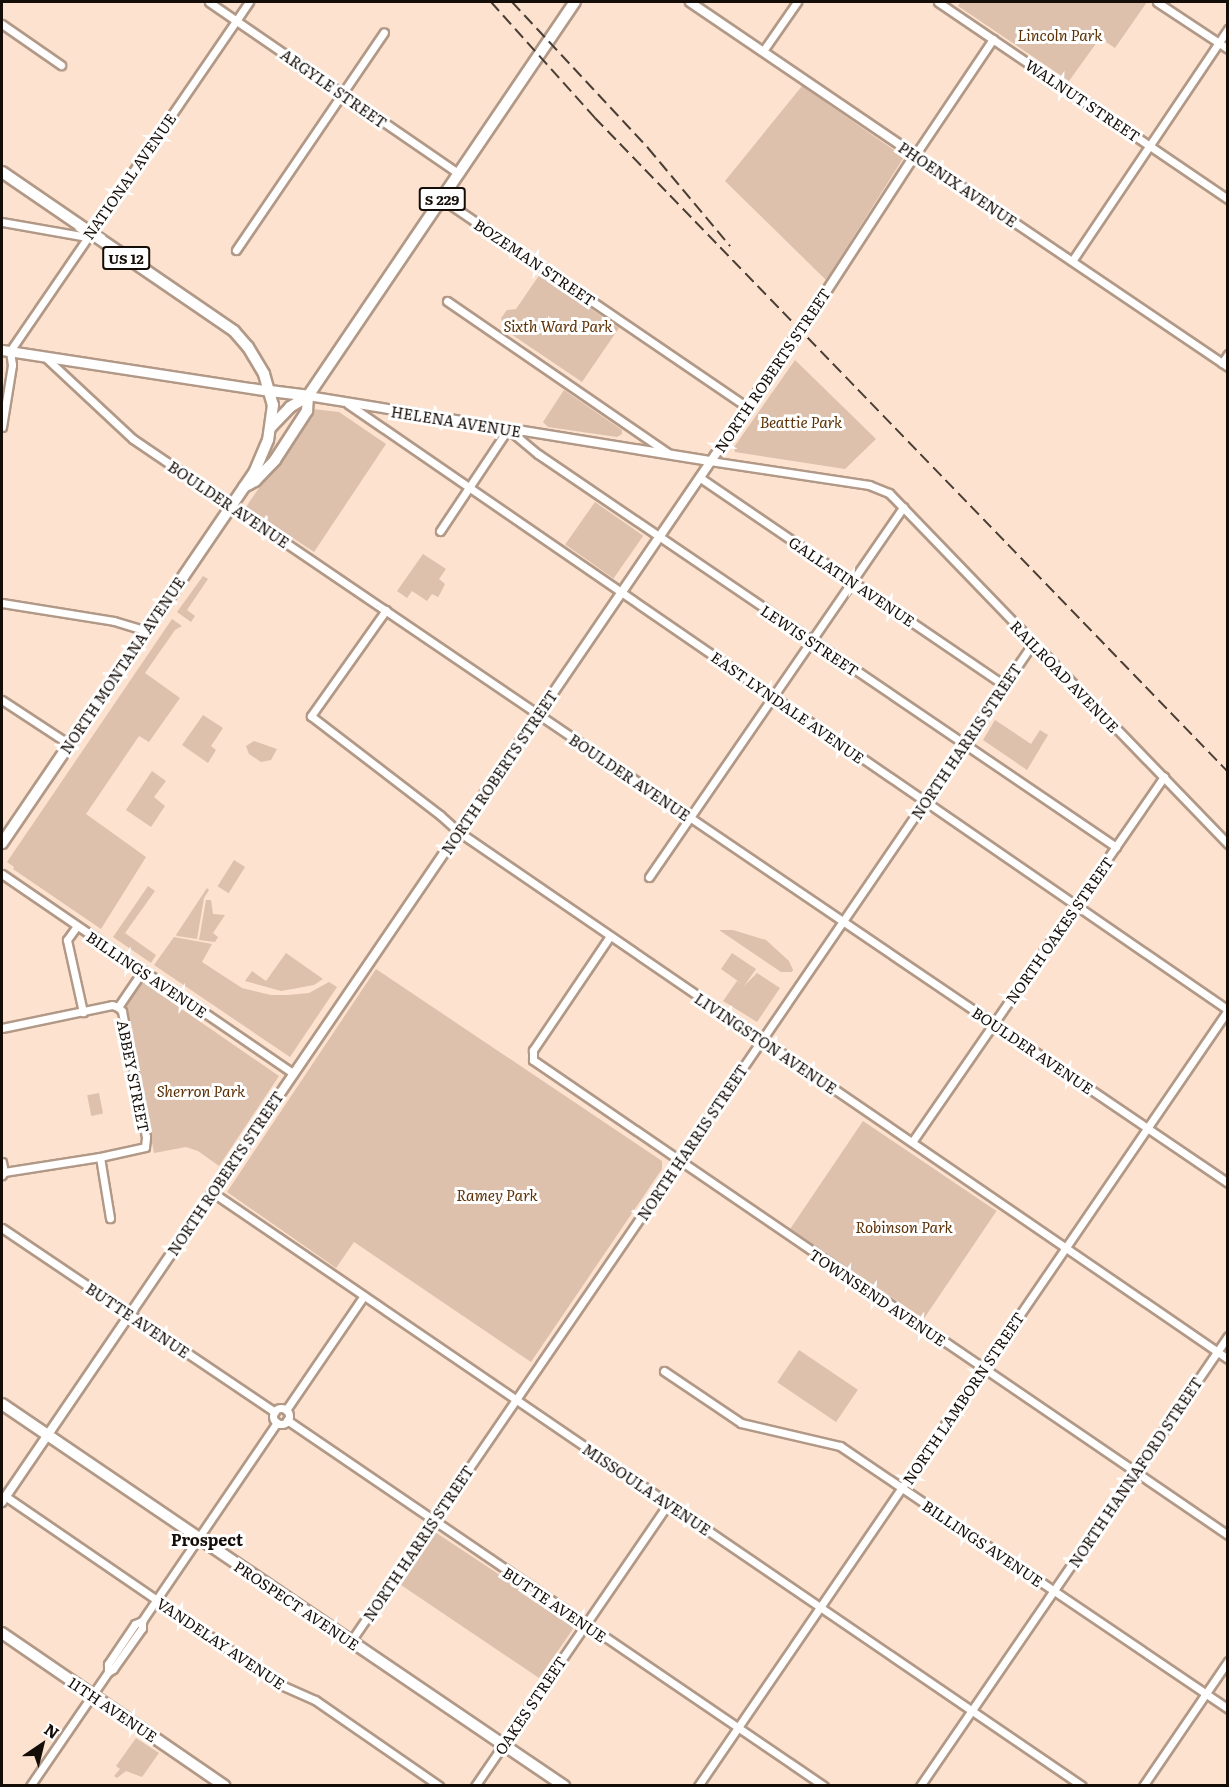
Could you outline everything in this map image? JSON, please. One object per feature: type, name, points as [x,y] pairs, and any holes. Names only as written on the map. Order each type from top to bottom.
[{"type":"main road","name":"NORTH MONTANA AVENUE","points":[[271,427],[290,407],[308,396],[575,2]]},
{"type":"main road","name":"US 12","points":[[2,172],[89,235],[234,331],[256,359],[270,391]]},
{"type":"main road","name":"HELENA AVENUE","points":[[6,351],[308,396]]},
{"type":"main road","name":"NORTH MONTANA AVENUE","points":[[2,843],[244,487],[261,458],[271,427],[273,405],[270,391]]},
{"type":"main road","name":"NORTH MONTANA AVENUE","points":[[244,487],[255,481],[275,460],[307,411],[308,396]]},
{"type":"main road","name":"PROSPECT AVENUE","points":[[2,1404],[564,1785]]},
{"type":"main road","name":"11TH AVENUE","points":[[2,1633],[225,1785]]},
{"type":"street","name":"ARGYLE STREET","points":[[209,2],[459,174]]},
{"type":"street","name":"NATIONAL AVENUE","points":[[6,351],[89,235],[249,2]]},
{"type":"street","name":"PHOENIX AVENUE","points":[[690,2],[1225,364]]},
{"type":"street","points":[[763,51],[797,2]]},
{"type":"street","name":"WALNUT STREET","points":[[938,2],[1227,199]]},
{"type":"street","points":[[1157,2],[1227,49]]},
{"type":"street","points":[[2,24],[61,65]]},
{"type":"street","points":[[1072,261],[1227,29]]},
{"type":"street","points":[[236,250],[384,32]]},
{"type":"street","name":"NORTH ROBERTS STREET","points":[[3,1499],[822,298],[993,39]]},
{"type":"street","name":"BOZEMAN STREET","points":[[442,199],[747,407]]},
{"type":"street","points":[[2,222],[89,235]]},
{"type":"street","points":[[447,301],[670,455]]},
{"type":"street","points":[[2,427],[12,365],[6,351]]},
{"type":"street","points":[[1225,364],[1227,354]]},
{"type":"street","name":"BOULDER AVENUE","points":[[45,357],[133,439],[1227,1183]]},
{"type":"street","name":"HELENA AVENUE","points":[[308,396],[868,485],[889,493],[903,507]]},
{"type":"street","name":"EAST LYNDALE AVENUE","points":[[348,404],[1227,1010]]},
{"type":"street","points":[[440,531],[508,429]]},
{"type":"street","name":"LEWIS STREET","points":[[508,429],[538,454],[658,537],[1116,847]]},
{"type":"street","name":"GALLATIN AVENUE","points":[[699,477],[1004,685]]},
{"type":"street","points":[[649,877],[903,507]]},
{"type":"street","name":"RAILROAD AVENUE","points":[[903,507],[1227,844]]},
{"type":"street","points":[[2,603],[114,621],[146,631]]},
{"type":"street","name":"LIVINGSTON AVENUE","points":[[387,610],[311,716],[441,815],[459,832],[1227,1359]]},
{"type":"street","name":"NORTH HARRIS STREET","points":[[351,1641],[1033,643]]},
{"type":"street","points":[[2,700],[69,744]]},
{"type":"street","name":"NORTH OAKES STREET","points":[[912,1142],[1164,777]]},
{"type":"street","name":"BILLINGS AVENUE","points":[[2,874],[292,1073]]},
{"type":"street","points":[[77,926],[67,940],[83,1012]]},
{"type":"street","name":"TOWNSEND AVENUE","points":[[610,936],[531,1056],[679,1161],[1227,1534]]},
{"type":"street","points":[[2,1028],[112,1005],[118,1007],[142,972]]},
{"type":"street","name":"ABBEY STREET","points":[[3,1173],[140,1149],[147,1143],[122,1011],[118,1007]]},
{"type":"street","name":"NORTH LAMBORN STREET","points":[[698,1785],[1227,1010]]},
{"type":"street","points":[[100,1157],[110,1218]]},
{"type":"street","points":[[2,1162],[3,1173]]},
{"type":"street","name":"MISSOULA AVENUE","points":[[212,1192],[1082,1785]]},
{"type":"street","name":"BUTTE AVENUE","points":[[2,1228],[274,1412]]},
{"type":"street","points":[[286,1410],[281,1408],[274,1412],[273,1416],[277,1422],[282,1424],[287,1420],[286,1410],[363,1297]]},
{"type":"street","name":"NORTH HANNAFORD STREET","points":[[920,1785],[1227,1336]]},
{"type":"street","name":"BILLINGS AVENUE","points":[[664,1371],[741,1423],[840,1446],[1227,1709]]},
{"type":"street","name":"BUTTE AVENUE","points":[[287,1420],[585,1625],[824,1785]]},
{"type":"street","points":[[30,1785],[108,1672],[108,1665],[135,1623],[142,1622],[277,1422]]},
{"type":"street","name":"VANDELAY AVENUE","points":[[3,1499],[157,1599],[281,1685],[315,1700],[439,1785]]},
{"type":"street","points":[[585,1625],[668,1504]]},
{"type":"street","name":"OAKES STREET","points":[[475,1785],[585,1625]]},
{"type":"street","points":[[1143,1785],[1227,1661]]},
{"type":"green space","name":"Lincoln Park","points":[[961,2],[1147,2],[1115,48],[1100,38],[1069,81],[958,6]]},
{"type":"green space","points":[[802,86],[904,157],[826,280],[725,181]]},
{"type":"green space","name":"Sixth Ward Park","points":[[540,274],[619,328],[582,382],[508,332],[502,321],[501,318],[507,310],[516,309]]},
{"type":"green space","name":"Beattie Park","points":[[795,360],[876,439],[845,469],[735,452],[734,447]]},
{"type":"green space","points":[[564,390],[622,430],[622,434],[617,437],[548,427],[543,422]]},
{"type":"green space","points":[[313,409],[339,412],[386,444],[314,552],[246,507]]},
{"type":"green space","points":[[595,502],[643,536],[614,578],[565,545]]},
{"type":"green space","points":[[423,554],[446,569],[439,579],[445,584],[440,594],[438,597],[432,594],[427,601],[412,591],[407,598],[397,591]]},
{"type":"green space","points":[[203,576],[208,579],[187,610],[195,616],[191,622],[177,612]]},
{"type":"green space","points":[[172,619],[182,626],[175,630],[145,673],[180,698],[149,742],[139,736],[86,814],[146,857],[101,929],[13,869],[14,867],[7,862]]},
{"type":"green space","points":[[203,715],[223,728],[211,746],[216,750],[208,763],[182,745]]},
{"type":"green space","points":[[995,720],[1031,744],[1040,730],[1048,735],[1027,770],[983,740]]},
{"type":"green space","points":[[254,741],[277,749],[271,760],[261,762],[249,754],[246,746]]},
{"type":"green space","points":[[152,771],[166,781],[154,797],[165,806],[151,827],[126,810]]},
{"type":"green space","points":[[234,860],[245,867],[229,893],[218,886]]},
{"type":"green space","points":[[148,886],[155,891],[125,933],[156,955],[151,963],[113,937]]},
{"type":"green space","points":[[207,888],[209,890],[204,898],[197,939],[177,936],[176,935]]},
{"type":"green space","points":[[206,900],[211,900],[213,914],[225,915],[213,933],[218,937],[215,942],[199,940]]},
{"type":"green space","points":[[719,930],[733,930],[766,940],[789,961],[792,972],[781,972]]},
{"type":"green space","points":[[174,937],[212,944],[202,962],[242,988],[271,995],[288,995],[309,993],[329,982],[337,987],[290,1057],[154,965]]},
{"type":"green space","points":[[286,953],[323,979],[314,985],[281,991],[245,981],[252,971],[266,981]]},
{"type":"green space","points":[[732,953],[756,969],[744,986],[757,973],[780,988],[757,1022],[723,1001],[737,981],[742,984],[721,969]]},
{"type":"green space","name":"Ramey Park","points":[[376,969],[662,1161],[662,1169],[531,1362],[354,1242],[336,1268],[227,1192]]},
{"type":"green space","name":"Sherron Park","points":[[140,983],[144,983],[279,1076],[219,1166],[198,1151],[186,1147],[154,1153],[126,1002]]},
{"type":"green space","points":[[99,1093],[103,1114],[91,1116],[87,1095]]},
{"type":"green space","name":"Robinson Park","points":[[863,1121],[996,1211],[924,1319],[790,1229]]},
{"type":"green space","points":[[799,1350],[858,1390],[836,1422],[777,1382]]},
{"type":"green space","points":[[435,1532],[572,1623],[573,1629],[539,1678],[398,1583]]},
{"type":"green space","points":[[136,1738],[159,1753],[142,1777],[126,1771],[117,1778],[114,1776],[120,1769],[116,1766]]},
{"type":"railway","points":[[491,2],[595,118],[1228,772]]},
{"type":"railway","points":[[512,2],[648,148],[730,246]]},
{"type":"district","name":"Prospect","points":[[207,1539]]}]
